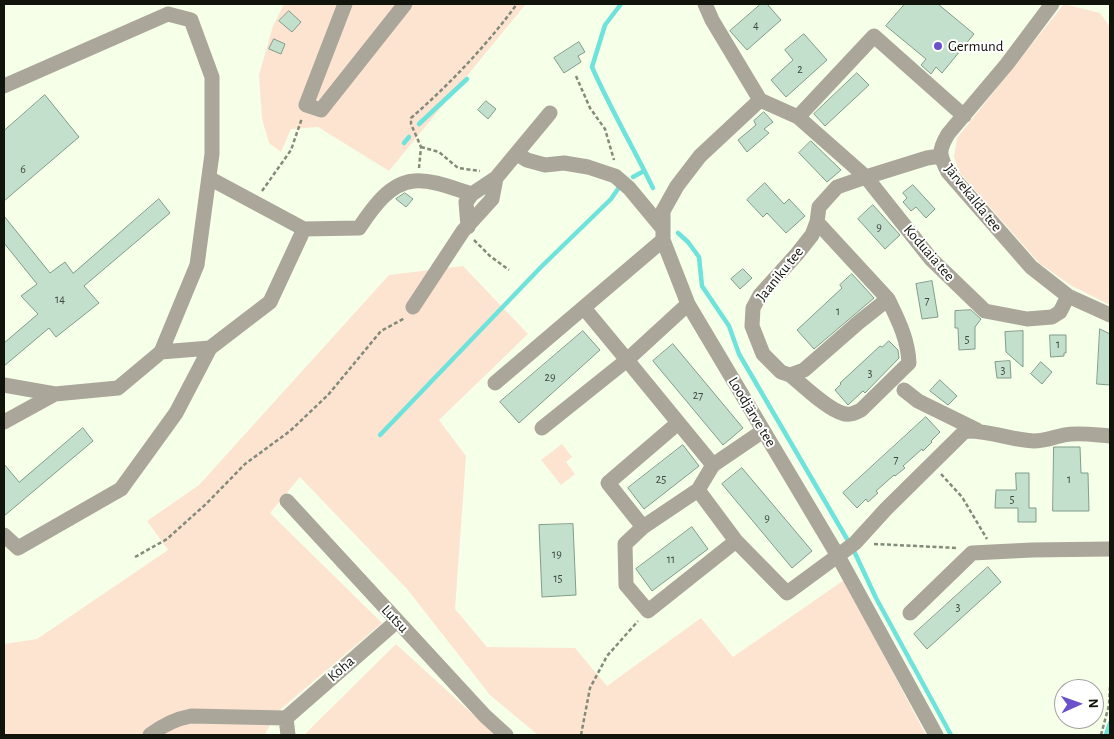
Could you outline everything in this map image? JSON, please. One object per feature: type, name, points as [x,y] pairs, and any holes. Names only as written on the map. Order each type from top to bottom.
[{"type":"street","points":[[345,4],[306,105],[321,110],[405,4]]},
{"type":"street","points":[[705,4],[712,20],[760,100],[798,117],[866,177],[927,158],[940,156]]},
{"type":"street","name":"Järvekalda tee","points":[[1052,4],[1007,64],[948,134],[942,145],[940,156],[948,172],[1031,267],[1068,296],[1110,316]]},
{"type":"street","points":[[4,86],[168,14],[191,20],[212,77],[212,154],[197,265],[161,352],[118,388],[55,394],[4,385]]},
{"type":"street","points":[[798,117],[874,36],[964,116]]},
{"type":"street","name":"Loodjärve tee","points":[[760,100],[700,156],[678,186],[663,211],[663,235],[688,304],[763,431],[846,550],[936,735]]},
{"type":"street","points":[[470,224],[466,202],[472,194],[498,176],[550,113]]},
{"type":"street","points":[[495,383],[584,308],[663,235],[625,184],[615,176],[588,167],[564,163],[545,165],[527,160],[517,154]]},
{"type":"street","points":[[413,307],[463,231],[492,199],[498,176]]},
{"type":"street","name":"Jaaniku tee","points":[[817,222],[888,299],[902,329],[908,353],[909,362],[861,410],[852,414],[842,413],[830,406],[790,375],[781,372],[764,354],[752,326],[753,308],[760,295],[812,235],[817,222],[819,207],[837,186],[866,177]]},
{"type":"street","name":"Koduaia tee","points":[[866,177],[931,259],[985,311],[1028,319],[1052,317],[1060,312],[1068,296]]},
{"type":"street","points":[[209,178],[304,228],[358,228],[376,204],[394,188],[414,181],[438,184],[472,194]]},
{"type":"street","points":[[4,535],[18,548],[121,489],[176,413],[210,348],[270,302],[304,228]]},
{"type":"street","points":[[790,375],[804,370],[888,299]]},
{"type":"street","points":[[542,428],[627,360],[688,304]]},
{"type":"street","points":[[584,308],[713,466]]},
{"type":"street","points":[[161,352],[210,348]]},
{"type":"street","points":[[904,390],[918,401],[977,430],[1034,441],[1064,435],[1110,436]]},
{"type":"street","points":[[4,422],[55,394]]},
{"type":"street","points":[[643,527],[608,483],[678,423]]},
{"type":"street","points":[[698,490],[736,540],[787,593],[846,550],[965,431],[977,430]]},
{"type":"street","points":[[736,540],[648,611],[626,585],[625,544],[643,527],[698,490],[713,466],[763,431]]},
{"type":"street","name":"Lutsu","points":[[287,501],[485,716],[506,735]]},
{"type":"street","points":[[910,613],[972,553],[1110,549]]},
{"type":"street","name":"Koha","points":[[286,718],[397,621]]},
{"type":"street","points":[[150,735],[165,724],[192,716],[286,718],[288,735]]},
{"type":"path","points":[[414,181],[420,166],[421,147],[411,124],[411,118],[460,73],[517,4]]},
{"type":"path","points":[[576,76],[590,108],[606,129],[614,161],[621,170],[625,184]]},
{"type":"path","points":[[270,180],[291,150],[306,105]]},
{"type":"path","points":[[421,147],[439,152],[458,168],[498,176]]},
{"type":"path","points":[[470,224],[474,240],[490,256],[509,270]]},
{"type":"path","points":[[135,557],[167,539],[246,464],[290,431],[328,395],[381,331],[406,318],[413,307]]},
{"type":"path","points":[[931,464],[962,497],[992,552]]},
{"type":"path","points":[[846,550],[955,547],[972,553]]},
{"type":"path","points":[[581,735],[590,688],[606,656],[630,628],[648,611]]},
{"type":"path","points":[[1100,735],[1109,705],[1110,687]]},
{"type":"shaded area","points":[[284,4],[525,5],[389,171],[318,127],[291,129],[281,152],[269,143],[262,119],[259,75],[273,26]]},
{"type":"shaded area","points":[[1064,4],[1100,13],[1110,27],[1110,305],[1072,286],[1039,263],[960,173],[954,157],[957,138]]},
{"type":"shaded area","points":[[463,266],[528,334],[439,420],[466,456],[455,609],[487,647],[575,648],[607,686],[701,618],[733,657],[844,580],[926,735],[538,735],[490,695],[407,589],[300,477],[270,513],[382,623],[275,714],[265,735],[4,735],[4,644],[37,639],[168,550],[147,521],[199,485],[389,275]]},
{"type":"shaded area","points":[[562,444],[572,457],[566,462],[575,474],[561,485],[541,460]]},
{"type":"shaded area","points":[[396,644],[490,730],[497,735],[304,735]]},
{"type":"building","points":[[761,4],[767,4],[781,20],[747,50],[730,31]]},
{"type":"building","name":"Germund","points":[[905,4],[938,4],[974,34],[942,73],[936,67],[931,74],[921,65],[926,59],[886,26]]},
{"type":"building","points":[[289,11],[301,22],[292,32],[279,21]]},
{"type":"building","points":[[804,34],[827,60],[786,97],[771,80],[793,60],[785,50]]},
{"type":"building","points":[[274,39],[285,44],[281,54],[269,49]]},
{"type":"building","points":[[579,42],[585,52],[578,56],[581,62],[564,73],[554,58]]},
{"type":"building","points":[[857,73],[869,85],[825,126],[814,114]]},
{"type":"building","points":[[45,95],[79,137],[4,201],[4,131]]},
{"type":"building","points":[[486,101],[496,109],[488,119],[478,110]]},
{"type":"building","points":[[764,112],[773,122],[764,129],[769,133],[747,152],[738,140],[756,125],[754,121]]},
{"type":"building","points":[[811,141],[841,170],[827,182],[799,153]]},
{"type":"building","points":[[765,183],[784,204],[789,199],[805,216],[786,233],[767,213],[763,217],[747,200]]},
{"type":"building","points":[[913,185],[935,209],[926,218],[916,207],[911,211],[903,202],[907,198],[903,193]]},
{"type":"building","points":[[405,193],[413,199],[406,207],[396,199]]},
{"type":"building","points":[[159,199],[170,213],[84,286],[99,303],[56,337],[49,328],[4,366],[4,343],[38,314],[21,296],[37,284],[4,243],[4,216],[50,273],[65,262],[73,273]]},
{"type":"building","points":[[873,205],[900,235],[885,249],[858,219]]},
{"type":"building","points":[[743,269],[752,278],[740,289],[731,279]]},
{"type":"building","points":[[852,274],[874,298],[814,349],[797,330],[842,288],[840,285]]},
{"type":"building","points":[[932,281],[938,317],[922,319],[916,284]]},
{"type":"building","points":[[971,310],[981,319],[975,327],[975,349],[959,350],[958,328],[955,328],[955,311]]},
{"type":"building","points":[[1100,329],[1110,334],[1110,385],[1097,384]]},
{"type":"building","points":[[583,331],[600,350],[519,423],[500,402]]},
{"type":"building","points":[[1023,331],[1023,367],[1006,352],[1005,332]]},
{"type":"building","points":[[1050,335],[1066,335],[1066,353],[1064,353],[1064,356],[1051,357]]},
{"type":"building","points":[[889,341],[898,350],[899,358],[865,393],[863,391],[848,405],[835,390],[840,383],[880,346],[882,347]]},
{"type":"building","points":[[673,344],[743,428],[723,445],[653,361]]},
{"type":"building","points":[[1010,361],[1011,378],[997,378],[995,362]]},
{"type":"building","points":[[1041,362],[1052,372],[1042,384],[1031,374]]},
{"type":"building","points":[[940,380],[957,396],[948,405],[930,391]]},
{"type":"building","points":[[926,417],[940,432],[923,451],[922,449],[903,466],[905,468],[876,491],[878,493],[868,502],[866,499],[857,508],[843,493]]},
{"type":"building","points":[[83,428],[93,441],[4,516],[4,464],[19,482]]},
{"type":"building","points":[[683,445],[699,466],[644,509],[628,488]]},
{"type":"building","points":[[1054,447],[1080,447],[1081,473],[1088,473],[1089,511],[1053,511]]},
{"type":"building","points":[[742,468],[812,551],[792,568],[722,484]]},
{"type":"building","points":[[1016,473],[1029,473],[1029,508],[1036,508],[1036,522],[1018,522],[1018,508],[995,508],[996,490],[1016,490]]},
{"type":"building","points":[[573,524],[576,595],[542,597],[539,525]]},
{"type":"building","points":[[692,527],[708,549],[652,591],[636,569]]},
{"type":"building","points":[[988,567],[1001,582],[927,649],[914,634]]},
{"type":"waterway","points":[[621,4],[605,25],[592,67],[653,188]]},
{"type":"waterway","points":[[419,124],[467,79]]},
{"type":"waterway","points":[[404,143],[409,137]]},
{"type":"waterway","points":[[633,177],[644,171]]},
{"type":"waterway","points":[[380,435],[541,267],[611,199],[620,186]]},
{"type":"waterway","points":[[678,233],[688,242],[699,257],[702,286],[729,326],[739,354],[854,551],[876,598],[951,735]]},
{"type":"waterway","points":[[1106,735],[1110,723]]},
{"type":"place","name":"Germund","points":[[938,46]]}]
